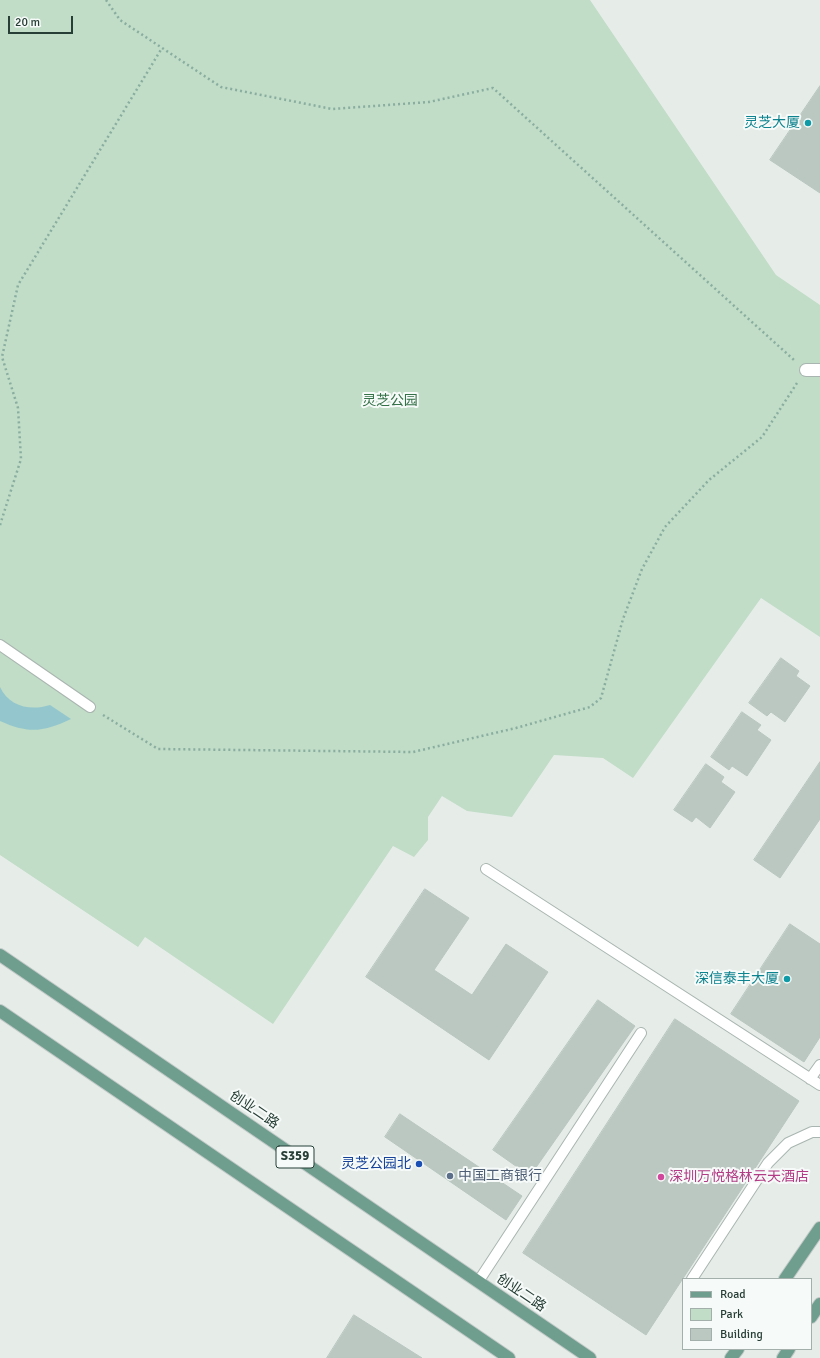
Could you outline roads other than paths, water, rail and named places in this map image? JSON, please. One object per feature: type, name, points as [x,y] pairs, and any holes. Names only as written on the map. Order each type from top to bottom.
[{"type":"main road","name":"创业二路","points":[[0,955],[590,1358]]},
{"type":"main road","points":[[0,1011],[509,1358]]},
{"type":"main road","points":[[786,1278],[820,1228]]},
{"type":"main road","points":[[812,1316],[820,1304]]},
{"type":"main road","points":[[731,1358],[737,1350]]},
{"type":"main road","points":[[783,1358],[789,1350]]},
{"type":"street","points":[[806,370],[820,370]]},
{"type":"lane","points":[[0,645],[90,707]]},
{"type":"lane","points":[[486,869],[820,1085]]},
{"type":"lane","points":[[478,1282],[641,1033]]},
{"type":"lane","points":[[810,1079],[820,1065]]},
{"type":"lane","points":[[693,1278],[768,1163],[788,1143],[812,1132],[820,1132]]},
{"type":"water","points":[[0,687],[9,699],[21,706],[35,708],[50,705],[71,719],[52,727],[36,730],[19,728],[0,721]]},
{"type":"place","name":"灵芝大厦","points":[[808,123]]},
{"type":"place","name":"深信泰丰大厦","points":[[787,979]]},
{"type":"place","name":"灵芝公园北","points":[[419,1164]]},
{"type":"place","name":"中国工商银行","points":[[450,1176]]},
{"type":"place","name":"深圳万悦格林云天酒店","points":[[661,1177]]},
{"type":"park label","name":"灵芝公园","points":[[390,401]]}]
